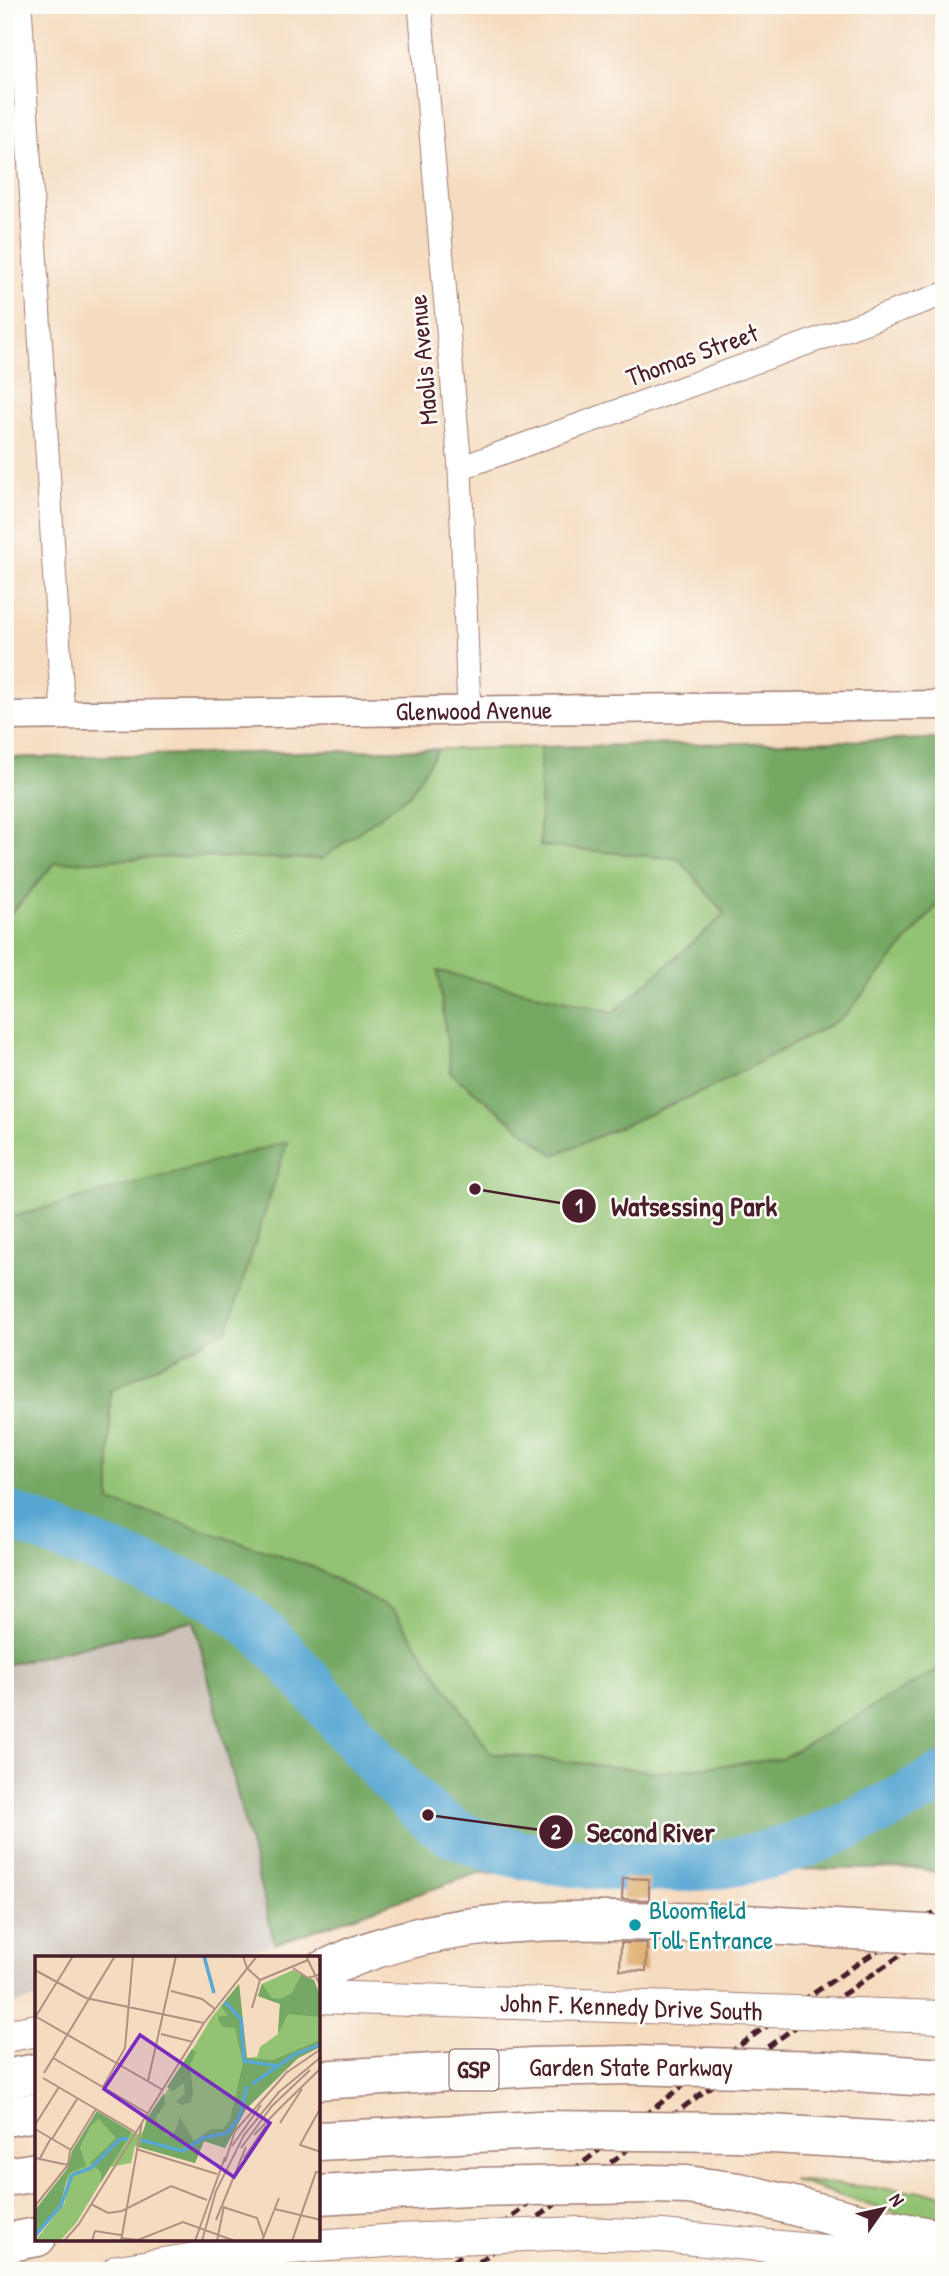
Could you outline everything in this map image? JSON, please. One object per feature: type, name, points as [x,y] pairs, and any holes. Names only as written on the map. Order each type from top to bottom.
[{"type":"highway","points":[[320,1972],[393,1942],[464,1928],[533,1922],[725,1923],[944,1935]]},
{"type":"highway","name":"Garden State Parkway","points":[[320,2080],[532,2067],[630,2065],[825,2070],[944,2078]]},
{"type":"highway","points":[[5,2079],[35,2073]]},
{"type":"highway","points":[[5,2117],[35,2112]]},
{"type":"highway","points":[[320,2141],[540,2130],[737,2132],[944,2144]]},
{"type":"highway","points":[[5,2177],[35,2172]]},
{"type":"highway","points":[[320,2195],[466,2187],[687,2185],[739,2192],[868,2225],[944,2241]]},
{"type":"highway","points":[[5,2243],[35,2237]]},
{"type":"main road","name":"John F. Kennedy Drive South","points":[[320,1997],[944,2017]]},
{"type":"main road","points":[[5,2036],[35,2030]]},
{"type":"main road","points":[[118,2271],[247,2250],[398,2240],[581,2233],[662,2236],[944,2262]]},
{"type":"street","points":[[20,5],[63,715]]},
{"type":"street","name":"Maolis Avenue","points":[[420,5],[460,468],[469,711]]},
{"type":"street","name":"Thomas Street","points":[[460,468],[944,294]]},
{"type":"street","name":"Glenwood Avenue","points":[[5,716],[944,705]]},
{"type":"shaded area","points":[[194,1620],[275,1944],[225,1956],[35,1956],[35,1999],[5,2006],[5,1665]]},
{"type":"green space","points":[[944,739],[944,1874],[918,1868],[478,1873],[275,1944],[194,1620],[5,1665],[5,758]]},
{"type":"green space","points":[[944,739],[944,897],[843,1018],[708,1089],[554,1155],[451,1073],[438,971],[614,1012],[725,914],[679,859],[540,846],[540,747]]},
{"type":"green space","points":[[438,749],[410,794],[322,859],[171,857],[55,863],[5,920],[5,758]]},
{"type":"green space","points":[[287,1142],[228,1329],[110,1391],[110,1502],[155,1514],[313,1567],[394,1611],[491,1753],[658,1772],[781,1759],[944,1666],[944,1874],[918,1868],[478,1873],[275,1944],[194,1620],[5,1665],[5,1219]]},
{"type":"green space","points":[[792,2180],[944,2194],[944,2229]]},
{"type":"building","points":[[623,1878],[649,1879],[649,1900],[622,1899]]},
{"type":"building","points":[[621,1943],[647,1943],[646,1971],[620,1970]]},
{"type":"waterway","points":[[5,1514],[212,1594],[277,1647],[368,1753],[426,1813],[453,1832],[499,1850],[548,1859],[625,1867],[677,1868],[729,1863],[803,1844],[875,1813],[944,1777]]},
{"type":"railway","points":[[441,2271],[691,2080],[805,1999],[944,1906]]},
{"type":"railway","points":[[467,2271],[701,2094],[944,1926]]},
{"type":"place","name":"Watsessing Park","points":[[475,1189]]},
{"type":"place","name":"Second River","points":[[428,1815]]},
{"type":"place","name":"Bloomfield Toll Entrance","points":[[635,1925]]}]
